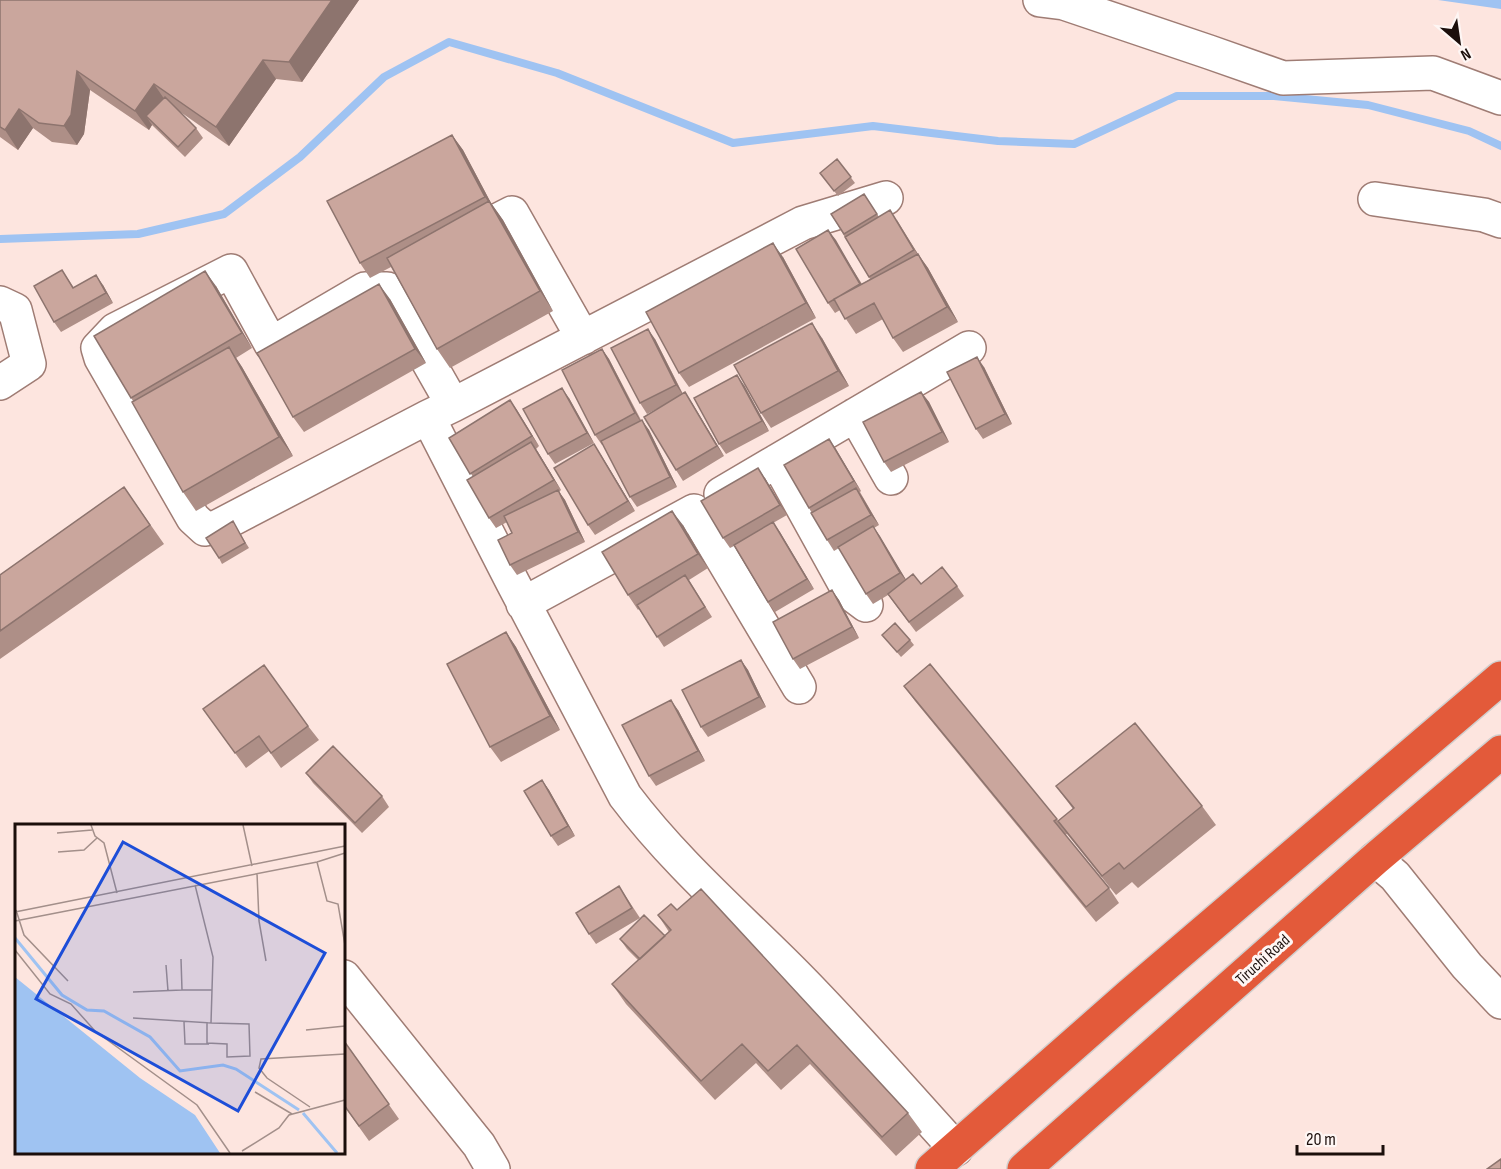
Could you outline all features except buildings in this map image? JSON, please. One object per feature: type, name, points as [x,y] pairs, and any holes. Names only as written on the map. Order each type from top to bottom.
[{"type":"highway","points":[[944,1159],[1130,994],[1501,678]]},
{"type":"highway","name":"Tiruchi Road","points":[[1024,1169],[1375,859],[1501,752]]},
{"type":"street","points":[[1041,0],[1064,3],[1283,78],[1433,73],[1501,98]]},
{"type":"street","points":[[407,267],[271,344],[231,271],[115,330],[98,348],[100,358],[193,518],[205,529],[217,527],[803,223],[886,198]]},
{"type":"street","points":[[1375,199],[1484,215],[1501,221]]},
{"type":"street","points":[[438,251],[512,213],[583,338]]},
{"type":"street","points":[[365,289],[387,289],[523,604],[625,796],[675,856],[809,987],[944,1159]]},
{"type":"street","points":[[0,303],[15,310],[29,364],[0,383]]},
{"type":"street","points":[[523,604],[694,511],[969,348]]},
{"type":"street","points":[[855,415],[891,478]]},
{"type":"street","points":[[777,461],[850,593],[867,605]]},
{"type":"street","points":[[694,511],[799,687]]},
{"type":"street","points":[[1375,859],[1395,876],[1467,966],[1501,1002]]},
{"type":"street","points":[[345,978],[479,1145],[493,1169]]},
{"type":"water","points":[[1438,0],[1501,0],[1501,9]]},
{"type":"waterway","points":[[0,239],[138,234],[224,214],[300,157],[384,77],[449,42],[557,73],[733,143],[873,126],[998,141],[1074,144],[1177,96],[1274,96],[1368,105],[1469,131],[1501,146]]}]
